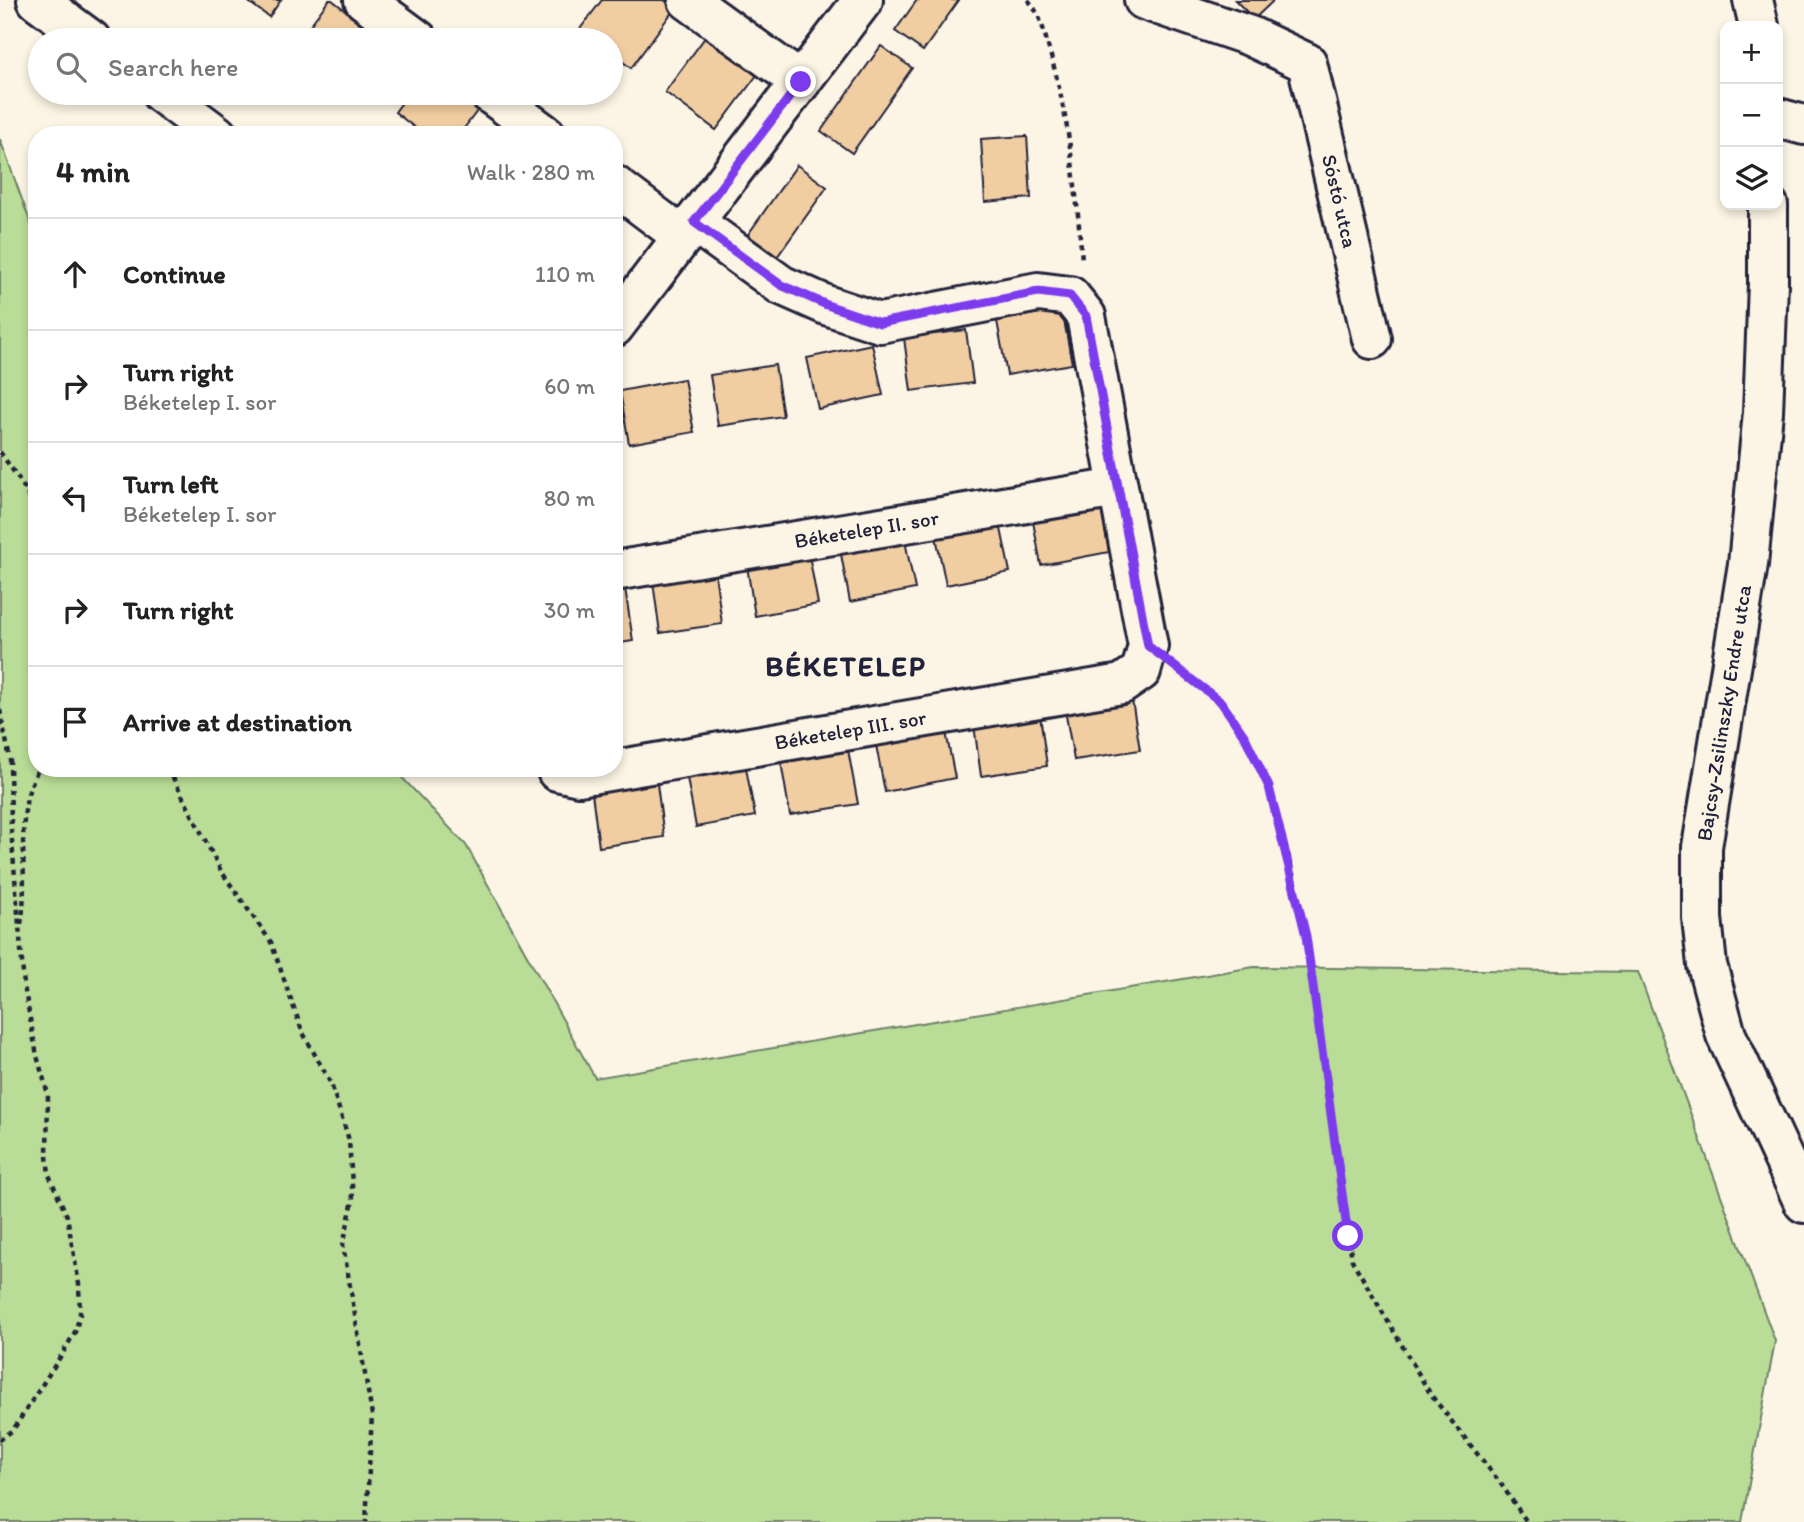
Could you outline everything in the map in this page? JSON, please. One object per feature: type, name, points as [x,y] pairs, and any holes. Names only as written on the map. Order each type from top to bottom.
[{"type":"street","points":[[37,0],[75,28]]},
{"type":"street","points":[[364,0],[402,28]]},
{"type":"street","points":[[688,0],[801,82]]},
{"type":"street","points":[[623,315],[863,0]]},
{"type":"street","name":"Sóstó utca","points":[[1144,0],[1250,36],[1307,63],[1372,339]]},
{"type":"street","points":[[1753,0],[1758,21]]},
{"type":"street","points":[[177,105],[205,126]]},
{"type":"street","points":[[505,105],[534,126]]},
{"type":"street","points":[[1783,119],[1804,125]]},
{"type":"street","points":[[623,191],[781,285],[827,305],[880,323],[1038,292],[1070,296],[1086,318],[1118,488],[1145,658]]},
{"type":"street","name":"Bajcsy-Zsilinszky Endre utca","points":[[1768,210],[1763,412],[1748,565],[1702,847],[1702,918],[1707,965],[1726,1035],[1804,1203]]},
{"type":"street","name":"Béketelep II. sor","points":[[623,570],[1118,488]]},
{"type":"street","name":"Béketelep III. sor","points":[[623,769],[1122,684],[1145,658]]},
{"type":"path","points":[[1028,0],[1038,12],[1063,97],[1077,192],[1086,318]]},
{"type":"path","points":[[0,452],[28,496]]},
{"type":"path","points":[[1145,658],[1221,702],[1245,737],[1269,787],[1306,936],[1352,1260],[1431,1395],[1501,1484],[1527,1522]]},
{"type":"path","points":[[0,710],[9,760],[11,829],[28,1011],[48,1094],[49,1175],[66,1216],[79,1284],[80,1315],[75,1332],[64,1352],[13,1430],[0,1440]]},
{"type":"path","points":[[19,932],[24,905],[23,841],[26,801],[35,777]]},
{"type":"path","points":[[173,777],[221,871],[271,942],[302,1031],[331,1084],[349,1140],[353,1200],[343,1245],[372,1415],[366,1522]]},
{"type":"green space","points":[[0,139],[28,216],[28,777],[402,777],[466,845],[595,1078],[1254,967],[1638,972],[1775,1341],[1742,1522],[0,1522]]},
{"type":"building","points":[[246,0],[281,0],[269,17]]},
{"type":"building","points":[[329,0],[332,0],[368,28],[308,28]]},
{"type":"building","points":[[602,0],[664,0],[675,8],[631,68],[623,62],[623,28],[581,28]]},
{"type":"building","points":[[917,0],[959,0],[923,51],[895,31]]},
{"type":"building","points":[[1235,0],[1274,0],[1254,19]]},
{"type":"building","points":[[709,32],[760,71],[716,130],[665,92]]},
{"type":"building","points":[[881,46],[912,68],[852,153],[821,131]]},
{"type":"building","points":[[400,105],[480,107],[466,126],[413,126],[395,112]]},
{"type":"building","points":[[1027,136],[1031,198],[985,202],[981,139]]},
{"type":"building","points":[[797,165],[827,187],[777,257],[747,236]]},
{"type":"building","points":[[1062,309],[1072,364],[1007,375],[997,321]]},
{"type":"building","points":[[966,330],[973,383],[911,391],[904,338]]},
{"type":"building","points":[[872,344],[883,395],[818,409],[807,358]]},
{"type":"building","points":[[775,365],[783,416],[718,426],[710,375]]},
{"type":"building","points":[[684,379],[694,432],[629,444],[623,390]]},
{"type":"building","points":[[1100,503],[1109,552],[1041,565],[1032,516]]},
{"type":"building","points":[[999,519],[1010,572],[946,585],[935,532]]},
{"type":"building","points":[[904,536],[915,589],[850,602],[840,549]]},
{"type":"building","points":[[809,555],[818,604],[755,616],[747,566]]},
{"type":"building","points":[[715,573],[722,624],[660,633],[653,582]]},
{"type":"building","points":[[623,588],[633,641],[623,643]]},
{"type":"building","points":[[1132,700],[1140,750],[1074,760],[1065,710]]},
{"type":"building","points":[[1040,715],[1047,766],[981,776],[974,725]]},
{"type":"building","points":[[946,732],[955,778],[885,792],[876,745]]},
{"type":"building","points":[[848,750],[858,804],[790,815],[781,762]]},
{"type":"building","points":[[746,768],[755,816],[696,827],[687,778]]},
{"type":"building","points":[[657,784],[664,837],[599,847],[592,793]]},
{"type":"district","name":"BÉKETELEP","points":[[846,666]]},
{"type":"route","points":[[801,82],[694,222],[781,285],[827,305],[880,323],[1038,292],[1070,296],[1086,316],[1148,646],[1221,702],[1245,737],[1269,787],[1306,936],[1348,1236]]}]
